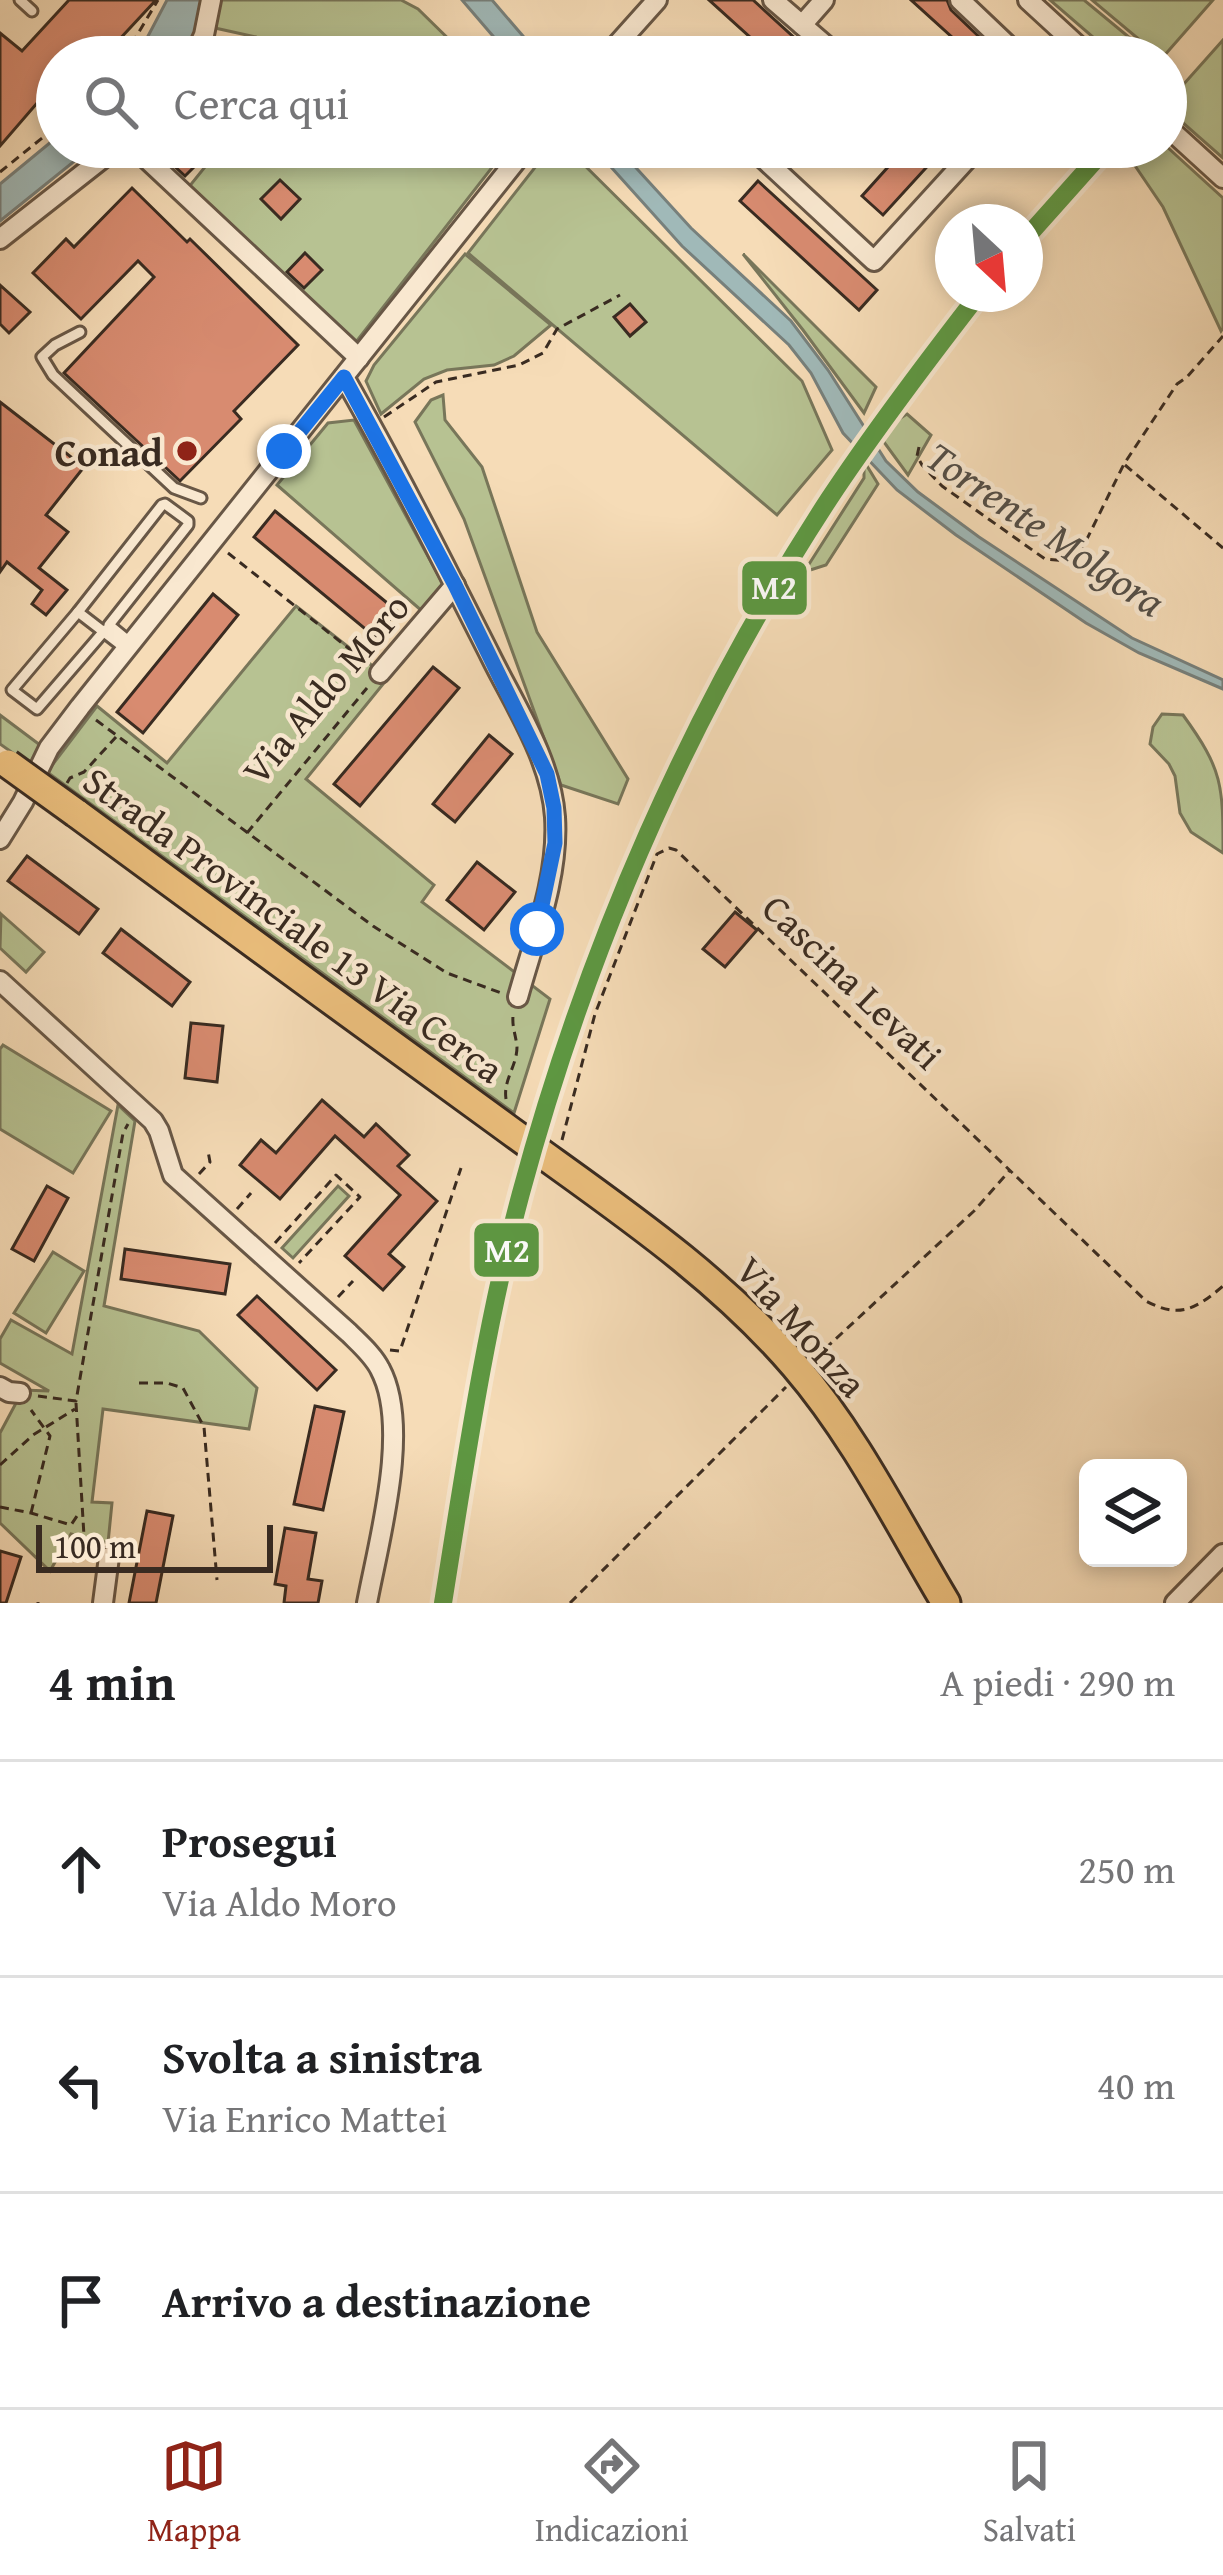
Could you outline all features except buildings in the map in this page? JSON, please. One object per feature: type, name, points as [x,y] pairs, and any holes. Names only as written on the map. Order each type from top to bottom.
[{"type":"main road","name":"Strada Provinciale 13 Via Cerca","points":[[4,761],[540,1148]]},
{"type":"main road","name":"Via Monza","points":[[540,1148],[715,1284],[800,1372],[851,1442],[946,1603]]},
{"type":"street","points":[[204,36],[211,0]]},
{"type":"street","points":[[625,36],[658,0]]},
{"type":"street","points":[[773,0],[815,36]]},
{"type":"street","points":[[802,25],[824,0]]},
{"type":"street","points":[[960,0],[998,36]]},
{"type":"street","points":[[1028,0],[1067,36]]},
{"type":"street","points":[[1187,146],[1223,178]]},
{"type":"street","points":[[0,239],[90,168]]},
{"type":"street","points":[[156,168],[359,358]]},
{"type":"street","points":[[0,839],[49,748],[80,707],[510,168]]},
{"type":"street","points":[[774,168],[874,261],[958,168]]},
{"type":"street","name":"Via Aldo Moro","points":[[344,377],[542,758],[554,808],[555,843],[518,997]]},
{"type":"street","name":"Via Aldo Moro","points":[[380,673],[455,585]]},
{"type":"street","points":[[0,820],[23,802]]},
{"type":"street","points":[[0,980],[156,1125],[173,1175],[375,1359],[392,1405],[394,1436],[367,1603]]},
{"type":"street","points":[[0,1387],[20,1394]]},
{"type":"street","points":[[1175,1603],[1223,1554]]},
{"type":"street","points":[[101,1555],[104,1603]]},
{"type":"lane","points":[[20,0],[32,11]]},
{"type":"lane","points":[[80,332],[42,357],[53,375],[174,488],[201,497]]},
{"type":"lane","points":[[166,504],[188,520],[188,525],[106,629],[38,710],[12,690],[166,504]]},
{"type":"lane","points":[[78,612],[128,646]]},
{"type":"path","points":[[137,36],[158,0]]},
{"type":"path","points":[[0,172],[36,143]]},
{"type":"path","points":[[365,415],[381,419],[393,414],[436,382],[519,365],[543,353],[557,328],[620,295]]},
{"type":"path","points":[[919,447],[922,465],[941,486],[1045,559],[1074,556],[1124,464],[1177,384],[1223,337]]},
{"type":"path","points":[[1124,464],[1223,548]]},
{"type":"path","points":[[212,541],[380,673]]},
{"type":"path","name":"Via Aldo Moro","points":[[246,833],[380,673]]},
{"type":"path","points":[[80,707],[373,926],[447,973],[518,997],[512,1021],[515,1056],[506,1097]]},
{"type":"path","points":[[84,772],[117,736]]},
{"type":"path","name":"Cascina Levati","points":[[540,1148],[568,1119],[595,1014],[657,854],[669,848],[682,854],[1135,1291],[1156,1306],[1174,1311],[1201,1303],[1223,1286]]},
{"type":"path","points":[[101,1555],[83,1536],[76,1401],[123,1133],[139,1107]]},
{"type":"path","points":[[198,1176],[210,1162],[208,1151]]},
{"type":"path","points":[[389,1350],[400,1351],[461,1168]]},
{"type":"path","points":[[570,1603],[800,1372],[1012,1169]]},
{"type":"path","points":[[274,1244],[336,1175],[360,1197],[297,1265]]},
{"type":"path","points":[[236,1210],[251,1192]]},
{"type":"path","points":[[336,1300],[353,1281]]},
{"type":"path","points":[[139,1383],[183,1388],[204,1427],[217,1580]]},
{"type":"path","points":[[20,1394],[76,1401]]},
{"type":"path","points":[[20,1394],[50,1436],[31,1513]]},
{"type":"path","points":[[0,1465],[33,1435],[77,1408]]},
{"type":"path","points":[[0,1507],[71,1526],[81,1509]]},
{"type":"green space","points":[[219,0],[401,0],[418,9],[446,36],[251,36],[215,28]]},
{"type":"green space","points":[[1050,0],[1084,0],[1128,36],[1092,36]]},
{"type":"green space","points":[[1092,0],[1213,0],[1181,36],[1135,36]]},
{"type":"green space","points":[[1223,40],[1223,158],[1187,126],[1187,80]]},
{"type":"green space","points":[[1187,165],[1223,198],[1221,331],[1163,207],[1137,168]]},
{"type":"green space","points":[[204,168],[492,168],[356,342],[188,188]]},
{"type":"green space","points":[[535,168],[587,168],[802,381],[832,450],[777,515],[468,253]]},
{"type":"green space","points":[[465,254],[551,325],[514,356],[494,365],[447,370],[424,379],[381,414],[366,381],[374,365]]},
{"type":"green space","points":[[743,254],[876,387],[864,413],[803,330]]},
{"type":"green space","points":[[443,395],[445,420],[482,467],[537,632],[628,779],[618,804],[561,785],[464,519],[415,422],[431,400]]},
{"type":"green space","points":[[907,414],[931,435],[908,475],[881,438]]},
{"type":"green space","points":[[354,420],[443,584],[422,611],[277,485],[328,423]]},
{"type":"green space","points":[[864,461],[878,484],[826,565],[804,572],[864,478]]},
{"type":"green space","points":[[296,606],[388,678],[306,779],[434,885],[422,902],[550,999],[514,1113],[47,772],[97,706],[167,763]]},
{"type":"green space","points":[[1162,714],[1183,715],[1213,765],[1221,794],[1223,853],[1191,832],[1180,813],[1175,776],[1150,744]]},
{"type":"green space","points":[[0,715],[40,745],[30,765],[0,744]]},
{"type":"green space","points":[[1,914],[44,952],[26,972],[0,948]]},
{"type":"green space","points":[[3,1045],[111,1111],[73,1173],[0,1129]]},
{"type":"green space","points":[[118,1105],[135,1121],[104,1306],[199,1331],[257,1388],[249,1429],[103,1409],[92,1502],[112,1503],[108,1543],[71,1534],[50,1571],[0,1523],[0,1433],[23,1390],[49,1391],[0,1363],[0,1339],[11,1320],[72,1354]]},
{"type":"green space","points":[[338,1186],[349,1196],[293,1258],[282,1248]]},
{"type":"green space","points":[[53,1252],[84,1271],[46,1333],[14,1313]]},
{"type":"water","points":[[167,0],[204,0],[193,36],[148,36]]},
{"type":"water","points":[[462,0],[492,0],[523,36],[493,36]]},
{"type":"water","points":[[36,154],[36,168],[66,168],[0,221],[0,184]]},
{"type":"water","name":"Torrente Molgora","points":[[612,168],[636,168],[691,228],[791,321],[886,461],[918,492],[1132,638],[1223,680],[1223,689],[1139,653],[1086,623],[897,490],[843,433],[811,373],[789,345],[682,246]]},
{"type":"transit line","name":"M2","points":[[1043,219],[1088,168]]},
{"type":"transit line","name":"M2","points":[[443,1603],[508,1243],[547,1102],[611,922],[688,748],[779,580],[865,446],[965,312]]},
{"type":"place","name":"Conad","points":[[187,451]]},
{"type":"route","points":[[284,451],[344,377],[542,758],[554,808],[555,843],[537,929]]}]
